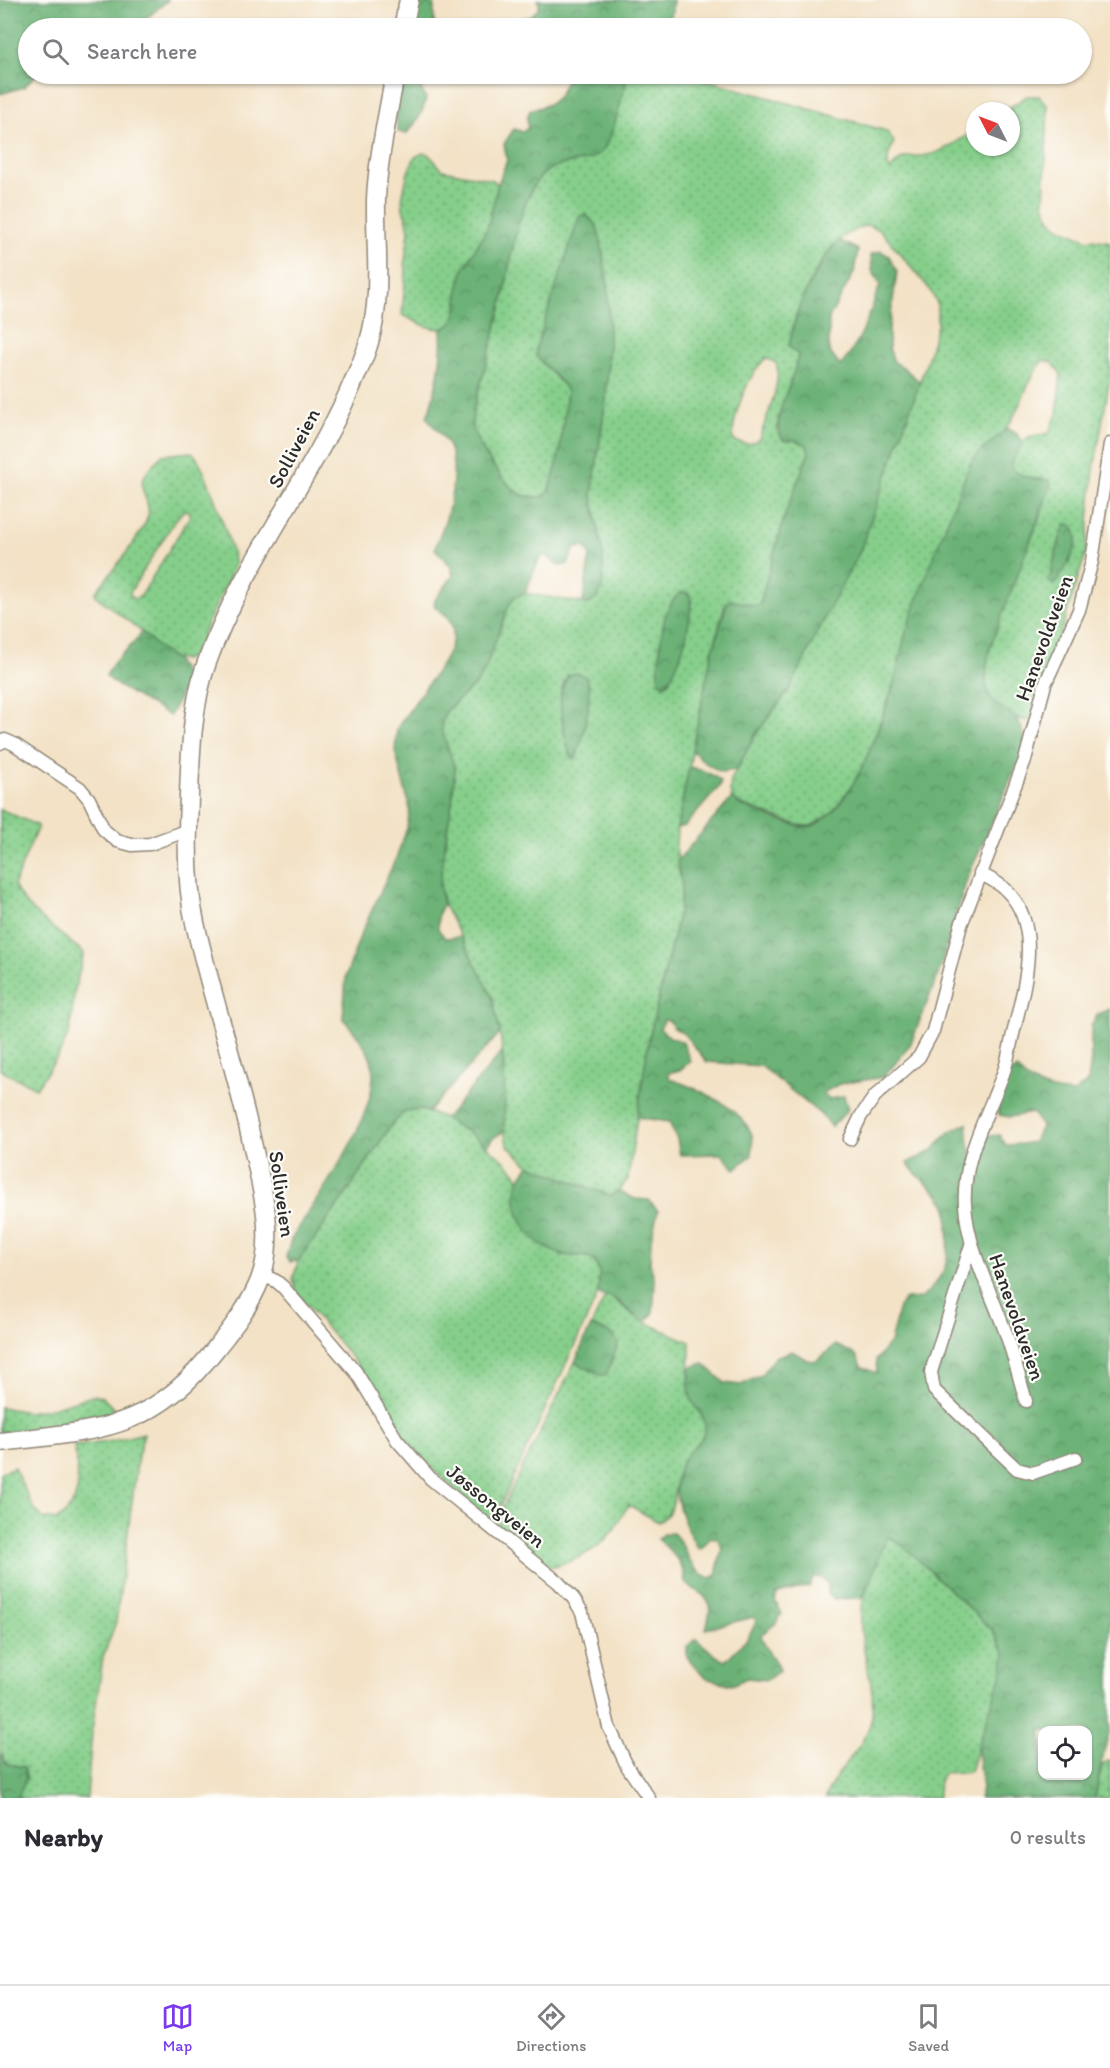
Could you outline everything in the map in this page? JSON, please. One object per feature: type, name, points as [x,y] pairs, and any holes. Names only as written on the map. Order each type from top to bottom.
[{"type":"street","points":[[405,18],[409,0]]},
{"type":"street","name":"Solliveien","points":[[0,1442],[100,1429],[136,1417],[164,1401],[194,1375],[215,1350],[242,1315],[262,1275],[268,1238],[262,1192],[245,1112],[194,919],[188,867],[188,830],[195,714],[206,665],[245,580],[333,426],[369,343],[377,302],[378,167],[393,84]]},
{"type":"street","name":"Hanevoldveien","points":[[850,1139],[861,1116],[875,1096],[919,1057],[933,1031],[961,925],[1025,760],[1045,684],[1079,610],[1092,561],[1110,444]]},
{"type":"street","points":[[0,743],[6,740],[14,744],[80,788],[89,799],[104,830],[117,841],[132,845],[150,844],[188,830]]},
{"type":"street","name":"Hanevoldveien","points":[[980,873],[1006,889],[1016,902],[1025,924],[1029,949],[1025,985],[1004,1073],[982,1121],[969,1162],[965,1203],[971,1245],[1006,1332],[1026,1401]]},
{"type":"street","name":"Hanevoldveien","points":[[971,1245],[932,1372],[934,1390],[1017,1469],[1033,1473],[1076,1458]]},
{"type":"street","name":"Jøssongveien","points":[[262,1275],[283,1287],[356,1372],[397,1440],[431,1479],[536,1563],[573,1598],[582,1612],[609,1727],[627,1766],[649,1798]]},
{"type":"green space","points":[[0,0],[168,0],[147,18],[18,18],[18,84],[27,84],[0,94]]},
{"type":"green space","points":[[413,0],[434,0],[434,18],[412,18]]},
{"type":"green space","points":[[537,0],[673,0],[671,18],[522,18],[530,17],[539,8]]},
{"type":"green space","points":[[403,84],[422,84],[421,89],[426,98],[423,108],[416,122],[406,134],[398,132],[396,118]]},
{"type":"green space","points":[[564,84],[625,84],[614,126],[602,151],[594,157],[566,163],[547,171],[538,179],[524,206],[502,304],[473,410],[472,424],[476,437],[487,456],[510,486],[525,496],[544,497],[554,477],[567,392],[536,356],[536,348],[579,217],[585,214],[596,225],[600,237],[608,286],[609,341],[606,398],[592,495],[603,555],[603,583],[598,598],[588,604],[583,603],[590,554],[584,547],[575,548],[568,564],[560,566],[544,555],[538,562],[525,593],[514,597],[509,605],[485,669],[477,683],[446,711],[442,721],[442,731],[455,768],[442,862],[440,887],[443,905],[438,915],[438,929],[445,938],[461,937],[492,996],[500,1033],[428,1112],[420,1109],[406,1111],[392,1124],[303,1255],[298,1261],[290,1262],[286,1257],[291,1240],[343,1158],[365,1112],[371,1090],[372,1063],[357,1036],[343,1019],[346,976],[360,936],[397,856],[407,828],[410,809],[395,751],[397,728],[442,664],[453,636],[451,624],[434,605],[435,600],[453,576],[451,566],[435,549],[449,509],[453,476],[452,455],[447,443],[427,417],[439,374],[441,329],[449,326],[453,321],[458,307],[458,290],[463,270],[487,229],[498,184],[507,160],[504,144],[514,129],[523,132],[528,127],[527,118],[530,110],[551,103]]},
{"type":"green space","points":[[625,84],[722,84],[886,131],[894,142],[888,159],[890,170],[905,157],[925,156],[938,152],[966,136],[966,156],[1020,156],[1020,102],[1018,102],[1027,96],[1039,96],[1048,106],[1044,202],[1046,211],[1054,223],[1066,230],[1088,240],[1110,242],[1110,379],[1094,469],[1086,553],[1057,644],[1028,721],[1016,718],[995,704],[988,693],[986,678],[988,657],[1003,607],[1041,515],[1050,480],[1022,476],[1010,465],[1018,447],[1028,437],[1049,433],[1057,414],[1061,374],[1052,362],[1043,360],[1007,427],[988,445],[907,630],[893,687],[865,762],[853,784],[831,814],[811,826],[798,825],[739,804],[732,798],[731,780],[756,734],[788,691],[860,551],[927,361],[937,325],[937,303],[928,287],[880,230],[867,225],[844,236],[816,270],[794,321],[792,342],[793,351],[798,354],[797,362],[778,424],[778,432],[783,440],[795,440],[807,445],[809,452],[785,515],[760,604],[756,606],[730,600],[724,607],[711,657],[677,828],[676,846],[682,886],[679,912],[649,1039],[628,1179],[619,1191],[610,1196],[529,1165],[507,1145],[504,1131],[504,1065],[492,996],[444,905],[440,887],[455,769],[442,731],[442,721],[446,711],[477,683],[485,669],[514,597],[525,593],[588,604],[603,555],[592,495],[606,398],[609,341],[608,286],[596,225],[536,356],[567,392],[554,477],[544,497],[525,496],[510,486],[494,467],[481,446],[472,422],[473,410],[502,304],[516,234],[530,193],[538,179],[547,171],[566,163],[594,157],[606,145],[614,126]],"holes":[[[766,358],[776,363],[778,370],[775,390],[759,439],[753,443],[733,440],[738,408],[753,374]],[[1066,525],[1076,544],[1055,584],[1049,581],[1061,535]],[[692,600],[681,654],[668,683],[664,685],[659,681],[659,661],[665,620]],[[568,675],[589,684],[584,729],[576,758],[572,758],[561,716],[561,694]]]},
{"type":"green space","points":[[423,153],[428,154],[443,170],[493,180],[498,184],[487,229],[460,284],[455,319],[449,326],[438,329],[425,326],[402,315],[409,231],[402,198],[408,172],[415,157]]},
{"type":"green space","points":[[839,240],[858,250],[854,273],[829,318],[829,351],[840,366],[854,348],[880,285],[872,270],[871,254],[881,251],[889,256],[897,272],[889,327],[889,348],[894,362],[920,382],[860,551],[800,669],[788,691],[756,734],[736,770],[721,772],[704,762],[692,750],[711,657],[727,602],[730,600],[756,606],[760,603],[785,515],[809,452],[807,445],[795,440],[783,440],[779,430],[784,397],[798,354],[789,346],[796,318],[807,290],[821,264]]},
{"type":"green space","points":[[1007,428],[1017,434],[1023,442],[1010,465],[1013,470],[1022,476],[1050,480],[1051,485],[989,650],[986,672],[988,693],[997,705],[1018,721],[1026,745],[967,879],[938,975],[910,1045],[884,1077],[839,1084],[823,1093],[830,1099],[844,1096],[848,1109],[832,1127],[820,1114],[761,1066],[707,1062],[683,1033],[674,1028],[670,1021],[664,1020],[660,1029],[670,1037],[683,1042],[690,1061],[680,1070],[668,1073],[670,1079],[692,1087],[726,1106],[744,1122],[752,1137],[752,1155],[735,1169],[721,1154],[680,1155],[677,1139],[669,1122],[637,1117],[649,1039],[679,912],[682,886],[677,861],[732,798],[739,804],[765,815],[806,827],[827,817],[840,803],[863,765],[881,723],[893,687],[908,626],[970,464]]},
{"type":"green space","points":[[192,452],[197,458],[217,505],[235,565],[199,647],[184,660],[175,659],[162,651],[95,593],[145,524],[149,512],[142,485],[150,468],[162,455]],"holes":[[[184,510],[188,511],[190,516],[141,596],[132,598],[130,592],[174,522]]]},
{"type":"green space","points":[[1070,524],[1075,530],[1075,546],[1068,564],[1053,585],[1049,581],[1061,535],[1066,525]]},
{"type":"green space","points":[[682,592],[689,594],[691,602],[688,628],[675,670],[664,685],[659,681],[662,632],[669,608]]},
{"type":"green space","points":[[142,632],[162,651],[175,659],[185,675],[185,686],[170,716],[118,686],[106,676],[113,663]]},
{"type":"green space","points":[[577,673],[586,677],[589,695],[584,731],[574,760],[565,738],[561,693],[569,675]]},
{"type":"green space","points":[[689,767],[706,772],[721,781],[720,786],[685,826],[677,828]]},
{"type":"green space","points":[[0,809],[38,826],[14,885],[19,894],[35,913],[84,953],[75,988],[70,1030],[59,1055],[36,1088],[0,1070]]},
{"type":"green space","points":[[1110,1009],[1110,1732],[1095,1798],[979,1798],[982,1789],[977,1749],[1003,1670],[1005,1654],[993,1631],[907,1549],[887,1537],[865,1594],[861,1598],[833,1599],[828,1594],[828,1584],[822,1578],[814,1577],[810,1586],[777,1594],[775,1601],[782,1614],[776,1623],[761,1635],[764,1645],[780,1670],[767,1680],[747,1678],[732,1685],[705,1678],[687,1657],[687,1646],[696,1639],[725,1661],[748,1638],[756,1622],[754,1617],[706,1629],[710,1611],[708,1601],[685,1583],[680,1564],[658,1539],[663,1534],[673,1533],[696,1570],[711,1578],[716,1575],[722,1548],[718,1539],[711,1537],[701,1549],[697,1548],[685,1525],[676,1488],[681,1464],[705,1432],[705,1423],[690,1395],[691,1367],[703,1363],[725,1383],[741,1385],[761,1375],[775,1357],[792,1351],[807,1360],[816,1361],[836,1345],[857,1356],[861,1367],[877,1373],[876,1360],[890,1343],[899,1307],[905,1299],[922,1298],[942,1274],[947,1258],[947,1208],[939,1196],[907,1163],[932,1151],[949,1132],[967,1123],[972,1155],[979,1155],[986,1136],[1000,1135],[1005,1145],[1033,1142],[1041,1127],[1033,1113],[1010,1117],[999,1115],[997,1104],[1010,1072],[1017,1069],[1035,1084],[1074,1093],[1088,1081],[1091,1060],[1091,1026],[1098,1014]]},
{"type":"green space","points":[[502,1052],[505,1094],[504,1131],[492,1139],[487,1147],[470,1133],[445,1119]]},
{"type":"green space","points":[[420,1109],[454,1123],[499,1156],[516,1173],[519,1180],[516,1203],[562,1255],[587,1257],[596,1264],[598,1269],[599,1288],[596,1299],[497,1513],[490,1520],[425,1463],[401,1433],[356,1363],[296,1292],[293,1279],[298,1261],[392,1124],[405,1111]]},
{"type":"green space","points":[[529,1165],[610,1196],[619,1191],[635,1199],[649,1200],[658,1211],[651,1240],[650,1263],[655,1282],[653,1314],[645,1322],[612,1297],[608,1295],[605,1297],[598,1293],[599,1272],[594,1261],[584,1256],[564,1255],[552,1251],[533,1237],[525,1227],[516,1205],[516,1193],[520,1179]]},
{"type":"green space","points":[[608,1295],[645,1322],[690,1342],[690,1392],[703,1418],[705,1432],[700,1442],[681,1464],[673,1504],[665,1517],[658,1522],[629,1505],[613,1530],[598,1546],[566,1563],[549,1567],[496,1525],[496,1521],[575,1362],[601,1375],[610,1334],[591,1326]]},
{"type":"green space","points":[[591,1326],[611,1335],[617,1341],[618,1345],[606,1375],[601,1375],[575,1362]]},
{"type":"green space","points":[[95,1395],[102,1397],[117,1411],[80,1420],[0,1433],[0,1407],[28,1412],[48,1409]]},
{"type":"green space","points":[[144,1433],[138,1456],[116,1622],[103,1657],[92,1731],[87,1798],[13,1798],[18,1797],[26,1778],[24,1767],[7,1764],[0,1753],[0,1473],[14,1467],[34,1509],[43,1518],[56,1520],[72,1505],[75,1496],[78,1477],[74,1446],[108,1442]]},
{"type":"green space","points":[[887,1537],[907,1549],[993,1631],[1005,1654],[1003,1670],[970,1771],[943,1775],[940,1778],[938,1798],[825,1798],[836,1777],[865,1737],[872,1715],[872,1690],[862,1640],[861,1615],[867,1585]]},
{"type":"green space","points":[[0,1753],[7,1764],[24,1767],[26,1778],[18,1797],[0,1798]]},
{"type":"green space","points":[[1110,1761],[1110,1798],[1095,1798],[1102,1766]]}]
